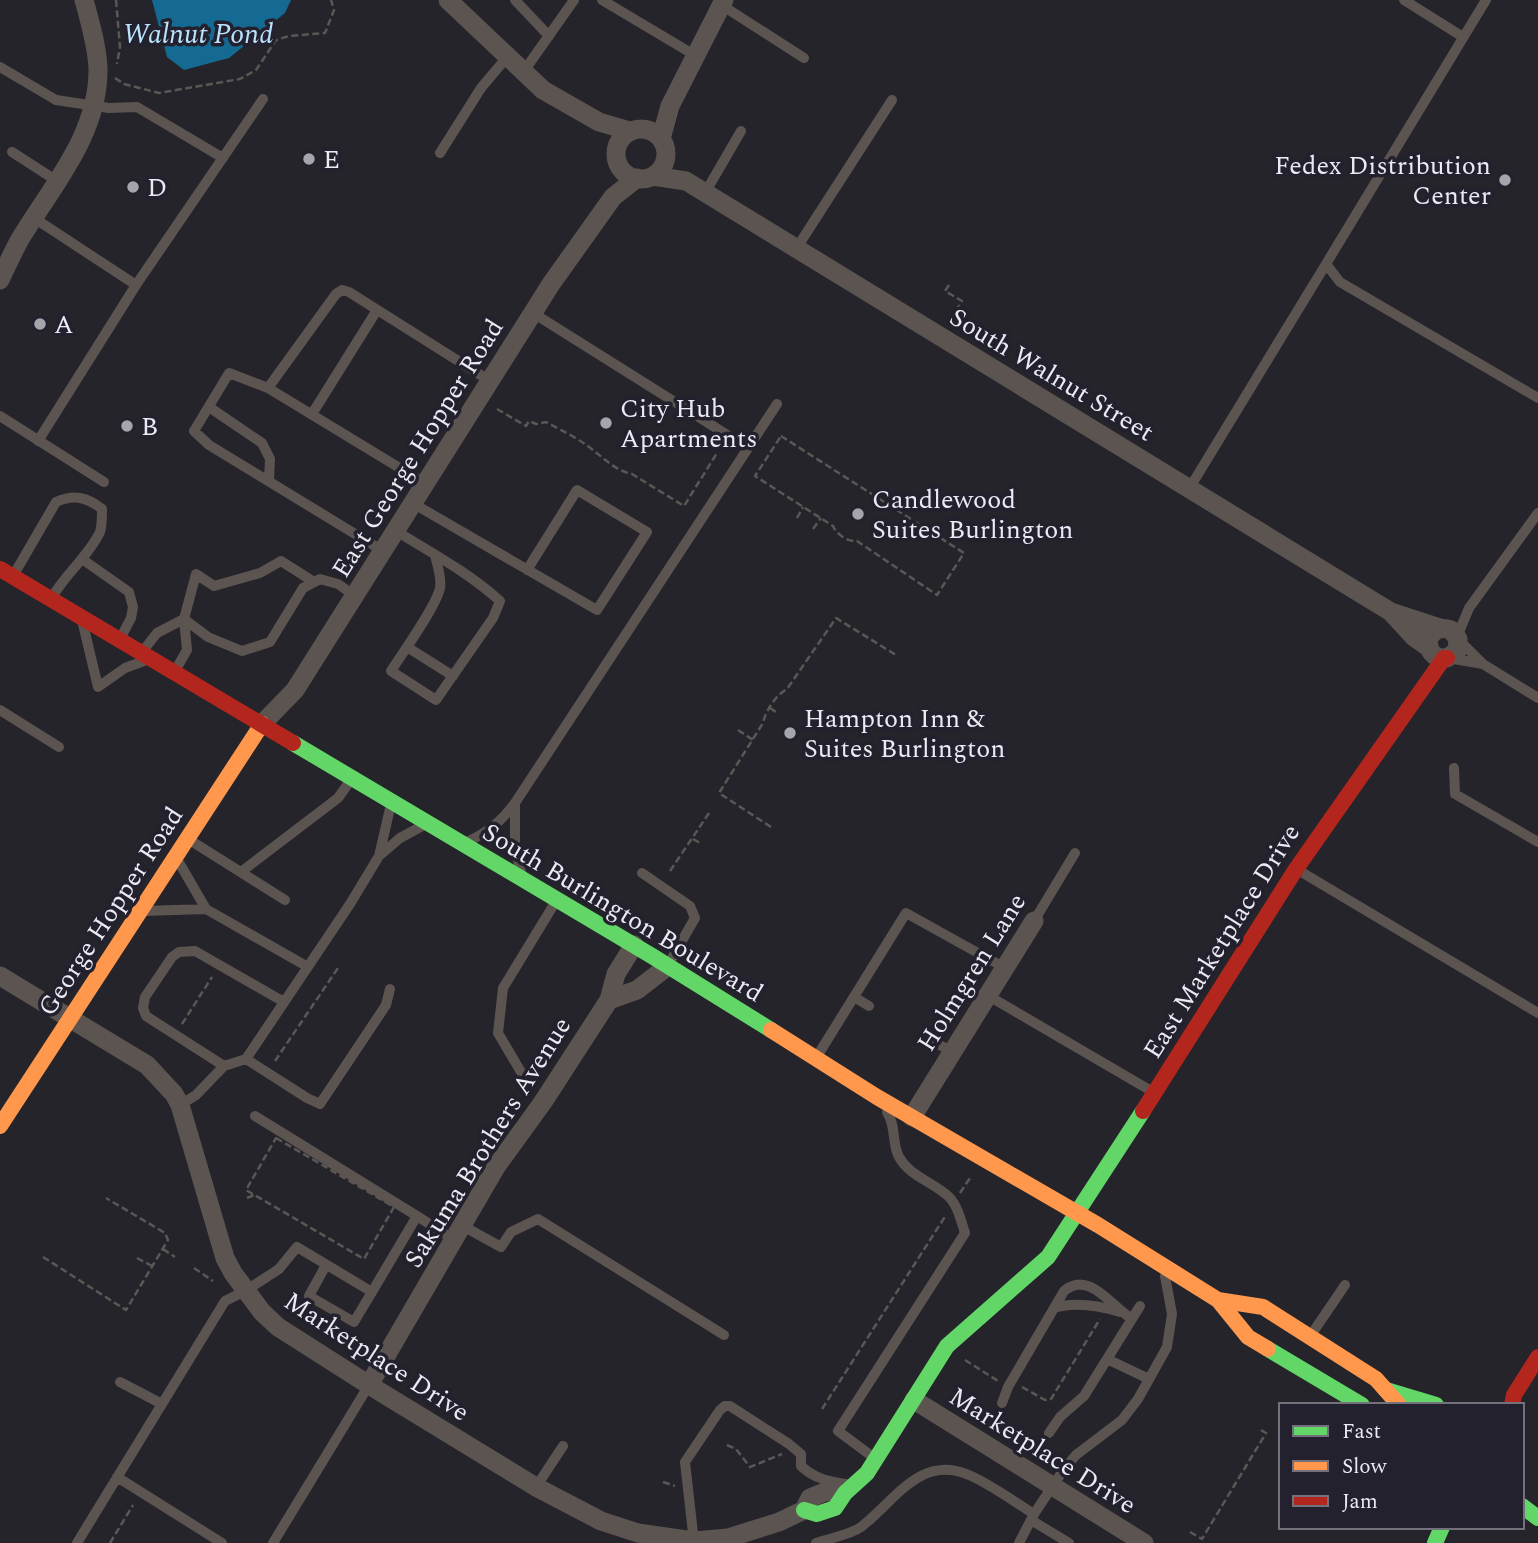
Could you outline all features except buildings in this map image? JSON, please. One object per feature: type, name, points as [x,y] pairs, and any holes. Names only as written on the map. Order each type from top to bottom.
[{"type":"main road","name":"South Burlington Boulevard","points":[[6,573],[634,945],[877,1097],[1077,1213],[1218,1300],[1248,1337],[1359,1403]]},
{"type":"main road","name":"East Marketplace Drive","points":[[848,1490],[877,1459],[947,1346],[1048,1257],[1155,1094],[1296,869],[1414,701]]},
{"type":"main road","name":"George Hopper Road","points":[[0,1126],[262,724]]},
{"type":"main road","name":"South Burlington Boulevard","points":[[1218,1300],[1263,1307],[1376,1379],[1397,1403]]},
{"type":"main road","points":[[1513,1400],[1538,1357]]},
{"type":"main road","points":[[1386,1390],[1429,1403]]},
{"type":"main road","points":[[1524,1508],[1538,1520]]},
{"type":"street","points":[[0,280],[18,243],[89,125],[98,67],[91,26],[83,0]]},
{"type":"street","points":[[448,0],[543,90],[599,122],[650,131],[663,144]]},
{"type":"street","points":[[631,169],[663,164],[663,144],[670,106],[724,3]]},
{"type":"street","points":[[631,169],[619,141],[670,106]]},
{"type":"street","points":[[599,122],[631,169]]},
{"type":"street","name":"South Walnut Street","points":[[663,144],[686,181]]},
{"type":"street","name":"South Walnut Street","points":[[631,169],[686,181],[1391,612],[1449,633]]},
{"type":"street","name":"East George Hopper Road","points":[[262,724],[295,690],[533,313],[631,169]]},
{"type":"street","name":"South Walnut Street","points":[[1391,612],[1414,637],[1437,653]]},
{"type":"street","points":[[1449,633],[1457,651],[1437,653],[1430,635],[1449,633]]},
{"type":"street","name":"East Marketplace Drive","points":[[1414,701],[1437,653]]},
{"type":"street","name":"Holmgren Lane","points":[[912,1117],[1034,921]]},
{"type":"street","name":"Sakuma Brothers Avenue","points":[[369,1385],[496,1167],[543,1102],[608,1000],[616,974],[634,945]]},
{"type":"street","points":[[608,1000],[637,990],[668,966]]},
{"type":"street","name":"Marketplace Drive","points":[[0,976],[147,1065],[174,1094],[180,1105],[225,1258],[245,1291],[278,1327],[536,1488],[601,1521],[638,1533],[694,1542],[728,1538],[779,1522],[804,1510],[810,1498],[818,1494],[848,1490]]},
{"type":"street","name":"Marketplace Drive","points":[[914,1401],[1144,1543]]},
{"type":"lane","points":[[515,0],[549,36]]},
{"type":"lane","points":[[524,71],[574,0]]},
{"type":"lane","points":[[602,0],[696,56]]},
{"type":"lane","points":[[1404,0],[1463,37]]},
{"type":"lane","points":[[1189,489],[1486,0]]},
{"type":"lane","points":[[724,3],[804,58]]},
{"type":"lane","points":[[440,153],[481,88],[508,56]]},
{"type":"lane","points":[[0,66],[56,100],[109,108],[137,107],[223,158]]},
{"type":"lane","points":[[38,441],[136,285],[263,99]]},
{"type":"lane","points":[[796,249],[892,100]]},
{"type":"lane","points":[[705,193],[741,131]]},
{"type":"lane","points":[[12,152],[57,181]]},
{"type":"lane","points":[[34,218],[136,285]]},
{"type":"lane","points":[[1326,264],[1340,282],[1538,398]]},
{"type":"lane","points":[[268,388],[335,294],[342,290],[490,381]]},
{"type":"lane","points":[[312,414],[377,310]]},
{"type":"lane","points":[[533,313],[748,448]]},
{"type":"lane","points":[[384,551],[209,445],[194,431],[229,373],[268,388],[426,484]]},
{"type":"lane","points":[[464,844],[488,832],[503,820],[777,404]]},
{"type":"lane","points":[[209,407],[262,443],[270,459],[268,481]]},
{"type":"lane","points":[[0,416],[104,482]]},
{"type":"lane","points":[[414,504],[527,570],[597,610],[647,532],[577,490],[527,570]]},
{"type":"lane","points":[[6,573],[56,502],[67,497],[89,498],[102,509],[101,530],[75,569],[63,578],[52,599]]},
{"type":"lane","points":[[1449,633],[1538,513]]},
{"type":"lane","points":[[396,531],[435,555],[481,584],[500,601],[493,618],[436,701],[391,671],[435,601],[440,588],[435,555]]},
{"type":"lane","points":[[82,559],[129,592],[133,607],[131,618],[120,639]]},
{"type":"lane","points":[[174,671],[187,650],[184,619],[196,574],[214,586],[260,573],[281,561],[314,582]]},
{"type":"lane","points":[[184,619],[208,637],[242,651],[270,642],[303,588],[320,579],[338,584],[355,596]]},
{"type":"lane","points":[[1449,633],[1469,608]]},
{"type":"lane","points":[[82,617],[98,687],[147,655],[158,633],[184,619]]},
{"type":"lane","points":[[1449,633],[1483,664],[1538,698]]},
{"type":"lane","points":[[407,647],[453,676]]},
{"type":"lane","points":[[1437,653],[1483,664]]},
{"type":"lane","points":[[0,710],[59,747]]},
{"type":"lane","points":[[1454,768],[1455,794],[1538,842]]},
{"type":"lane","points":[[241,872],[338,798],[352,777]]},
{"type":"lane","points":[[379,856],[391,801]]},
{"type":"lane","points":[[515,803],[515,849],[523,879]]},
{"type":"lane","points":[[180,1105],[196,1095],[224,1066],[246,1059],[379,856],[400,838],[428,822]]},
{"type":"lane","points":[[188,838],[285,900]]},
{"type":"lane","name":"Holmgren Lane","points":[[1034,921],[1076,853]]},
{"type":"lane","points":[[175,857],[206,909],[308,967]]},
{"type":"lane","points":[[1296,869],[1538,1013]]},
{"type":"lane","points":[[642,873],[690,906],[695,918],[668,966]]},
{"type":"lane","points":[[521,1072],[498,1033],[503,988],[557,900]]},
{"type":"lane","points":[[141,911],[206,909]]},
{"type":"lane","points":[[816,1059],[906,913],[1004,968]]},
{"type":"lane","points":[[224,1066],[146,1016],[143,1007],[145,997],[172,957],[179,952],[195,951],[284,1002]]},
{"type":"lane","points":[[246,1059],[320,1104],[386,1006],[390,989]]},
{"type":"lane","points":[[988,995],[1155,1094]]},
{"type":"lane","points":[[854,997],[869,1006]]},
{"type":"lane","points":[[933,1041],[952,1052]]},
{"type":"lane","points":[[877,1097],[892,1120],[898,1154],[908,1169],[949,1197],[965,1233],[838,1431],[877,1459]]},
{"type":"lane","points":[[255,1116],[417,1216],[457,1232],[501,1247],[510,1232],[538,1219],[724,1335]]},
{"type":"lane","points":[[326,1265],[309,1296],[354,1322],[417,1216]]},
{"type":"lane","points":[[76,1543],[225,1300],[245,1291],[279,1269],[297,1247],[372,1292]]},
{"type":"lane","points":[[1019,1543],[1051,1487],[1076,1455],[1122,1420],[1138,1399],[1167,1347],[1172,1314],[1167,1278],[1154,1261]]},
{"type":"lane","points":[[1002,1404],[1008,1387],[1064,1291],[1071,1285],[1078,1283],[1104,1295],[1120,1312]]},
{"type":"lane","points":[[1310,1335],[1345,1285]]},
{"type":"lane","points":[[1054,1308],[1071,1305],[1105,1308],[1132,1319]]},
{"type":"lane","points":[[1049,1433],[1060,1416],[1084,1396],[1140,1306]]},
{"type":"lane","points":[[1107,1359],[1149,1379]]},
{"type":"lane","points":[[120,1382],[162,1404]]},
{"type":"lane","points":[[273,1543],[369,1385]]},
{"type":"lane","points":[[694,1542],[685,1462],[720,1409],[725,1406],[730,1406],[789,1444],[801,1454],[801,1466],[816,1477],[848,1490]]},
{"type":"lane","points":[[536,1488],[563,1446]]},
{"type":"lane","points":[[816,1543],[860,1528],[902,1488],[933,1471],[951,1470],[970,1475],[1069,1543]]},
{"type":"lane","points":[[117,1477],[222,1543]]},
{"type":"path","points":[[116,0],[120,47],[114,78],[132,87],[159,93],[240,79],[256,70],[276,40],[289,36],[325,33],[334,10],[331,0]]},
{"type":"path","points":[[949,285],[946,291],[962,301],[949,321]]},
{"type":"path","points":[[498,409],[526,426],[529,421],[536,424],[546,422],[587,445],[600,458],[684,506],[717,453]]},
{"type":"path","points":[[779,436],[964,553],[937,594],[857,541],[851,541],[821,518],[755,476],[779,436]]},
{"type":"path","points":[[797,518],[803,507]]},
{"type":"path","points":[[813,529],[821,518]]},
{"type":"path","points":[[771,828],[719,793],[779,694],[787,689],[836,618],[896,655]]},
{"type":"path","points":[[769,708],[776,712]]},
{"type":"path","points":[[738,730],[753,740]]},
{"type":"path","points":[[670,871],[709,813]]},
{"type":"path","points":[[693,839],[701,843]]},
{"type":"path","points":[[268,1073],[338,968]]},
{"type":"path","points":[[177,1030],[216,971]]},
{"type":"path","points":[[276,1138],[394,1208],[364,1259],[254,1195],[246,1190],[276,1138]]},
{"type":"path","points":[[960,1194],[972,1175]]},
{"type":"path","points":[[247,1198],[254,1195]]},
{"type":"path","points":[[43,1257],[127,1310],[168,1240],[165,1233],[106,1198]]},
{"type":"path","points":[[822,1409],[950,1209]]},
{"type":"path","points":[[163,1249],[175,1257]]},
{"type":"path","points":[[137,1258],[152,1266]]},
{"type":"path","points":[[194,1268],[213,1281]]},
{"type":"path","points":[[1017,1384],[1045,1400],[1051,1399],[1103,1313]]},
{"type":"path","points":[[962,1358],[1003,1385]]},
{"type":"path","points":[[1191,1532],[1202,1539],[1266,1433],[1259,1429]]},
{"type":"path","points":[[727,1445],[736,1449],[750,1467],[783,1453],[786,1457]]},
{"type":"path","points":[[663,1482],[673,1487],[681,1485]]},
{"type":"path","points":[[110,1543],[133,1505]]},
{"type":"water","name":"Walnut Pond","points":[[152,0],[291,0],[285,13],[229,58],[184,70],[167,57]]},
{"type":"traffic: fast","points":[[293,743],[652,956],[771,1030]]},
{"type":"traffic: fast","points":[[804,1510],[817,1514],[835,1508],[845,1493],[867,1473],[947,1346],[1048,1257],[1143,1111]]},
{"type":"traffic: fast","points":[[1268,1349],[1359,1403]]},
{"type":"traffic: fast","points":[[1386,1390],[1429,1403]]},
{"type":"traffic: fast","points":[[1524,1508],[1538,1518]]},
{"type":"traffic: fast","points":[[1435,1543],[1441,1529]]},
{"type":"traffic: slow","points":[[0,1126],[262,724]]},
{"type":"traffic: slow","points":[[771,1030],[877,1097],[1098,1225],[1218,1300],[1248,1337],[1268,1349]]},
{"type":"traffic: slow","points":[[1218,1300],[1263,1307],[1376,1379],[1397,1403]]},
{"type":"traffic: jam","points":[[0,569],[293,743]]},
{"type":"traffic: jam","points":[[1143,1111],[1296,869],[1444,658],[1447,658]]},
{"type":"traffic: jam","points":[[1512,1403],[1514,1395],[1538,1357]]},
{"type":"place","name":"E","points":[[309,159]]},
{"type":"place","name":"Fedex Distribution Center","points":[[1505,180]]},
{"type":"place","name":"D","points":[[133,187]]},
{"type":"place","name":"A","points":[[40,324]]},
{"type":"place","name":"City Hub Apartments","points":[[606,423]]},
{"type":"place","name":"B","points":[[127,426]]},
{"type":"place","name":"Candlewood Suites Burlington","points":[[858,514]]},
{"type":"place","name":"Hampton Inn & Suites Burlington","points":[[790,733]]}]
